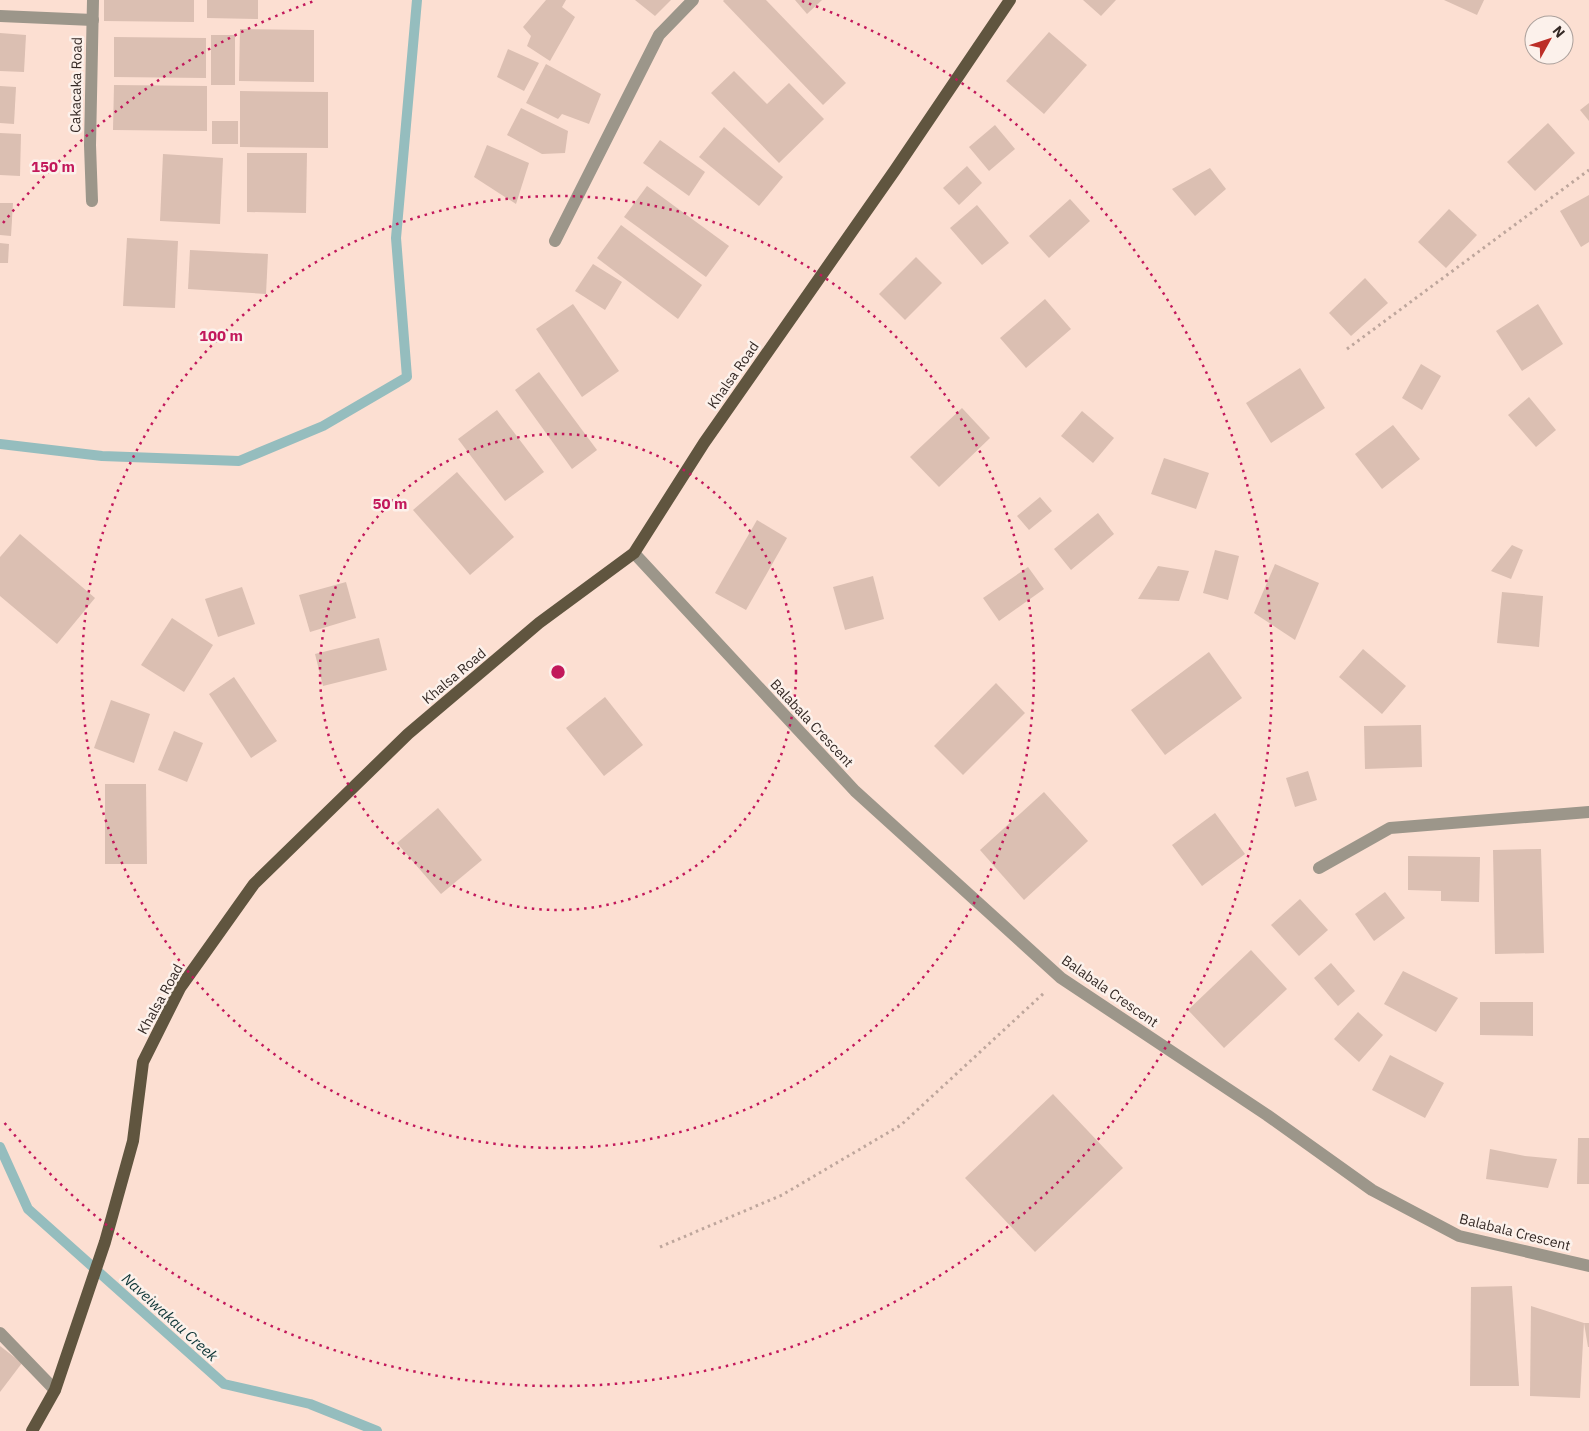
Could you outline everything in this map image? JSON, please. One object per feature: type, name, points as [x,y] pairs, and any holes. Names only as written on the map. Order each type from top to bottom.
[{"type":"main road","name":"Khalsa Road","points":[[32,1431],[55,1390],[102,1249],[133,1141],[143,1062],[180,988],[254,884],[408,734],[539,623],[634,553],[704,443],[895,170],[1010,0]]},
{"type":"street","name":"Cakacaka Road","points":[[92,201],[90,145],[93,0]]},
{"type":"street","points":[[555,241],[659,35],[692,0]]},
{"type":"street","points":[[0,16],[93,20]]},
{"type":"street","name":"Balabala Crescent","points":[[634,553],[855,791],[1061,978],[1267,1115],[1372,1190],[1459,1236],[1589,1266]]},
{"type":"street","points":[[1319,868],[1390,828],[1589,812]]},
{"type":"street","points":[[0,1334],[55,1390]]},
{"type":"path","points":[[1347,349],[1589,170]]},
{"type":"path","points":[[660,1247],[782,1195],[901,1125],[1061,978]]},
{"type":"building","points":[[104,0],[194,0],[194,22],[104,21]]},
{"type":"building","points":[[207,0],[258,0],[258,19],[207,18]]},
{"type":"building","points":[[546,0],[566,0],[562,7],[575,17],[550,61],[527,46],[531,36],[523,27]]},
{"type":"building","points":[[635,0],[671,0],[655,16]]},
{"type":"building","points":[[724,0],[766,0],[846,83],[823,105]]},
{"type":"building","points":[[795,0],[822,0],[807,14]]},
{"type":"building","points":[[1083,0],[1116,0],[1101,16]]},
{"type":"building","points":[[1444,0],[1484,0],[1477,15]]},
{"type":"building","points":[[240,29],[314,30],[314,82],[239,81]]},
{"type":"building","points":[[1049,32],[1087,65],[1044,114],[1006,81]]},
{"type":"building","points":[[0,33],[26,35],[24,72],[0,71]]},
{"type":"building","points":[[211,35],[235,35],[235,85],[211,85]]},
{"type":"building","points":[[114,37],[206,38],[206,78],[114,77]]},
{"type":"building","points":[[508,49],[539,63],[524,91],[497,77]]},
{"type":"building","points":[[546,64],[601,94],[589,124],[562,114],[558,119],[526,103]]},
{"type":"building","points":[[734,71],[767,104],[789,83],[824,119],[779,163],[711,93]]},
{"type":"building","points":[[114,85],[207,86],[207,131],[113,130]]},
{"type":"building","points":[[0,86],[16,87],[14,124],[0,123]]},
{"type":"building","points":[[240,91],[328,92],[328,148],[240,147]]},
{"type":"building","points":[[1589,103],[1589,121],[1580,110]]},
{"type":"building","points":[[521,108],[568,131],[565,153],[542,154],[507,135]]},
{"type":"building","points":[[212,121],[238,121],[238,144],[212,144]]},
{"type":"building","points":[[1548,123],[1575,153],[1535,191],[1507,162]]},
{"type":"building","points":[[995,125],[1015,149],[989,171],[969,147]]},
{"type":"building","points":[[724,127],[783,177],[759,206],[699,157]]},
{"type":"building","points":[[0,133],[21,134],[20,176],[0,175]]},
{"type":"building","points":[[660,140],[705,172],[689,196],[643,163]]},
{"type":"building","points":[[487,145],[529,163],[516,204],[474,177]]},
{"type":"building","points":[[247,153],[307,153],[306,213],[247,212]]},
{"type":"building","points":[[163,154],[223,158],[220,224],[160,221]]},
{"type":"building","points":[[967,166],[982,183],[959,205],[943,188]]},
{"type":"building","points":[[1210,168],[1226,189],[1195,216],[1172,189]]},
{"type":"building","points":[[647,186],[729,246],[706,277],[624,217]]},
{"type":"building","points":[[1589,195],[1589,242],[1581,247],[1560,211]]},
{"type":"building","points":[[1070,199],[1090,221],[1049,258],[1029,236]]},
{"type":"building","points":[[0,203],[13,203],[11,236],[0,235]]},
{"type":"building","points":[[977,205],[1009,243],[982,265],[950,228]]},
{"type":"building","points":[[1449,209],[1477,235],[1446,268],[1418,242]]},
{"type":"building","points":[[621,225],[702,285],[678,319],[597,258]]},
{"type":"building","points":[[127,238],[178,241],[175,308],[123,306]]},
{"type":"building","points":[[0,243],[9,244],[8,263],[0,263]]},
{"type":"building","points":[[190,250],[268,254],[266,294],[188,289]]},
{"type":"building","points":[[916,257],[942,283],[905,320],[879,294]]},
{"type":"building","points":[[593,264],[622,282],[605,310],[575,291]]},
{"type":"building","points":[[1365,278],[1388,303],[1351,336],[1329,313]]},
{"type":"building","points":[[1045,299],[1071,329],[1026,368],[1000,338]]},
{"type":"building","points":[[573,304],[619,371],[582,397],[536,329]]},
{"type":"building","points":[[1538,304],[1563,344],[1522,371],[1496,331]]},
{"type":"building","points":[[1421,364],[1441,376],[1422,410],[1402,398]]},
{"type":"building","points":[[1300,368],[1325,408],[1271,443],[1246,403]]},
{"type":"building","points":[[539,372],[597,450],[572,469],[515,390]]},
{"type":"building","points":[[1529,397],[1556,430],[1536,447],[1508,415]]},
{"type":"building","points":[[962,408],[990,438],[939,487],[910,457]]},
{"type":"building","points":[[497,410],[544,472],[505,501],[458,439]]},
{"type":"building","points":[[1082,411],[1114,438],[1093,463],[1061,436]]},
{"type":"building","points":[[1393,425],[1420,459],[1382,489],[1355,454]]},
{"type":"building","points":[[1164,458],[1209,473],[1196,509],[1151,494]]},
{"type":"building","points":[[457,472],[514,537],[470,575],[413,510]]},
{"type":"building","points":[[1040,497],[1052,511],[1029,530],[1017,516]]},
{"type":"building","points":[[1098,513],[1114,534],[1071,570],[1054,549]]},
{"type":"building","points":[[757,520],[787,538],[746,610],[715,593]]},
{"type":"building","points":[[20,534],[95,598],[57,644],[0,596],[0,557]]},
{"type":"building","points":[[1512,545],[1523,550],[1511,579],[1491,571]]},
{"type":"building","points":[[1215,550],[1239,556],[1228,600],[1203,593]]},
{"type":"building","points":[[1275,564],[1319,583],[1295,640],[1254,613]]},
{"type":"building","points":[[1158,566],[1189,571],[1179,601],[1138,599]]},
{"type":"building","points":[[1028,567],[1044,589],[999,621],[983,598]]},
{"type":"building","points":[[873,576],[884,619],[845,630],[833,587]]},
{"type":"building","points":[[346,582],[356,618],[310,632],[299,595]]},
{"type":"building","points":[[242,587],[255,624],[218,637],[205,599]]},
{"type":"building","points":[[1502,592],[1543,596],[1539,647],[1497,643]]},
{"type":"building","points":[[172,618],[213,645],[184,692],[141,665]]},
{"type":"building","points":[[379,638],[387,670],[323,686],[315,654]]},
{"type":"building","points":[[1363,649],[1406,686],[1382,714],[1339,677]]},
{"type":"building","points":[[1209,652],[1242,698],[1165,755],[1131,710]]},
{"type":"building","points":[[234,677],[277,741],[251,758],[209,694]]},
{"type":"building","points":[[996,683],[1025,713],[963,775],[934,746]]},
{"type":"building","points":[[605,697],[643,745],[604,776],[566,728]]},
{"type":"building","points":[[111,700],[150,714],[134,763],[94,748]]},
{"type":"building","points":[[1421,725],[1422,767],[1365,769],[1364,726]]},
{"type":"building","points":[[174,731],[203,743],[187,782],[158,770]]},
{"type":"building","points":[[1308,771],[1317,800],[1295,807],[1286,778]]},
{"type":"building","points":[[105,784],[146,784],[147,864],[105,864]]},
{"type":"building","points":[[1044,792],[1088,841],[1024,900],[980,850]]},
{"type":"building","points":[[438,808],[482,860],[441,894],[397,843]]},
{"type":"building","points":[[1215,813],[1245,854],[1202,886],[1172,845]]},
{"type":"building","points":[[1541,849],[1544,953],[1495,954],[1493,850]]},
{"type":"building","points":[[1408,856],[1480,857],[1479,902],[1441,901],[1441,891],[1408,890]]},
{"type":"building","points":[[1385,892],[1405,918],[1374,941],[1355,914]]},
{"type":"building","points":[[1300,899],[1328,930],[1299,956],[1271,925]]},
{"type":"building","points":[[1251,950],[1287,989],[1224,1048],[1188,1010]]},
{"type":"building","points":[[1331,963],[1355,991],[1338,1006],[1314,978]]},
{"type":"building","points":[[1403,971],[1458,998],[1436,1032],[1384,1004]]},
{"type":"building","points":[[1480,1002],[1533,1002],[1533,1036],[1480,1035]]},
{"type":"building","points":[[1358,1012],[1383,1035],[1359,1062],[1334,1039]]},
{"type":"building","points":[[1390,1055],[1444,1083],[1425,1118],[1372,1090]]},
{"type":"building","points":[[1053,1094],[1123,1168],[1035,1252],[965,1178]]},
{"type":"building","points":[[1578,1138],[1589,1138],[1589,1184],[1577,1184]]},
{"type":"building","points":[[1490,1149],[1525,1156],[1557,1159],[1548,1188],[1486,1179]]},
{"type":"building","points":[[1512,1286],[1519,1386],[1470,1386],[1471,1287]]},
{"type":"building","points":[[1531,1306],[1584,1323],[1580,1398],[1530,1396]]},
{"type":"building","points":[[1584,1323],[1589,1323],[1589,1347],[1588,1347]]},
{"type":"building","points":[[0,1346],[22,1363],[0,1392]]},
{"type":"waterway","points":[[0,444],[102,456],[239,461],[323,426],[407,377],[396,238],[417,0]]},
{"type":"waterway","name":"Naveiwakau Creek","points":[[0,1147],[28,1209],[224,1384],[310,1404],[377,1431]]}]
